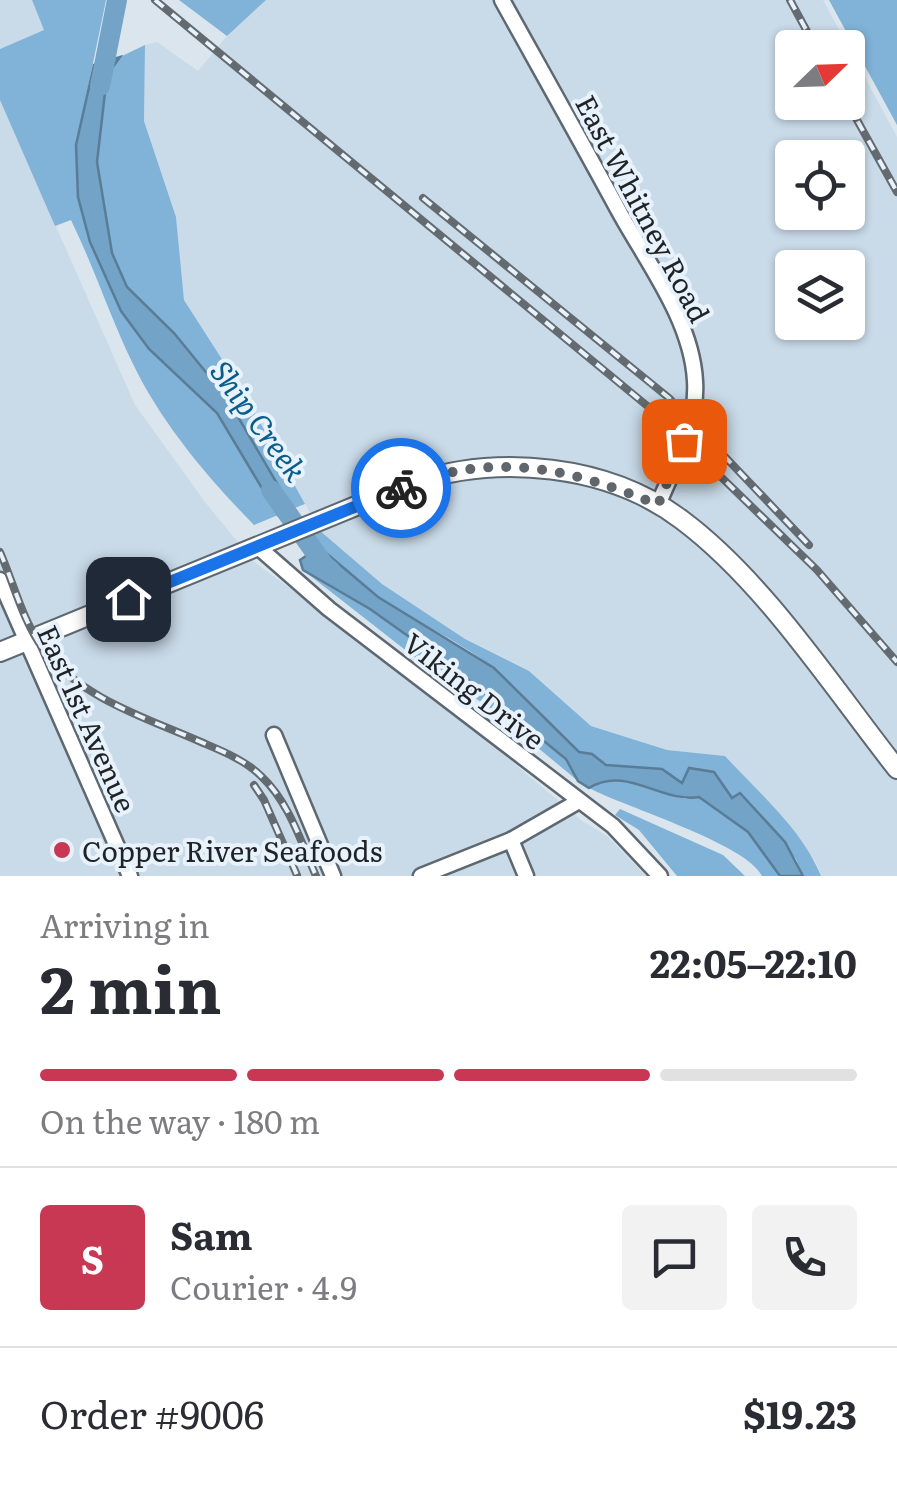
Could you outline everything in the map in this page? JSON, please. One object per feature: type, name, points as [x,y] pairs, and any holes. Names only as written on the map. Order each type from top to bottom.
[{"type":"street","name":"East Whitney Road","points":[[502,0],[688,342],[694,364],[694,404],[684,441],[658,505]]},
{"type":"street","points":[[0,652],[412,483],[476,467],[514,466],[565,472],[598,480],[658,505],[704,538],[750,584],[897,770]]},
{"type":"street","name":"Viking Drive","points":[[257,546],[329,610],[613,826],[660,876]]},
{"type":"street","name":"East 1st Avenue","points":[[0,580],[130,876]]},
{"type":"street","points":[[274,735],[333,876]]},
{"type":"street","points":[[421,876],[511,840],[579,801]]},
{"type":"street","points":[[511,840],[526,876]]},
{"type":"shaded area","points":[[0,0],[32,0],[44,30],[0,49]]},
{"type":"shaded area","points":[[32,0],[106,0],[76,145],[90,242],[121,311],[149,349],[217,413],[278,515],[254,525],[187,449],[133,364],[71,220],[55,226],[0,100],[0,49],[44,30]]},
{"type":"shaded area","points":[[179,0],[266,0],[227,36]]},
{"type":"shaded area","points":[[266,0],[823,0],[839,30],[775,30],[775,120],[865,120],[865,78],[897,137],[897,876],[821,876],[815,860],[725,756],[667,750],[591,726],[529,671],[465,639],[382,584],[322,534],[243,392],[184,300],[176,217],[144,121],[145,45],[157,42],[198,71],[227,36]]},
{"type":"shaded area","points":[[829,0],[897,0],[897,125],[865,66],[865,30],[845,30]]},
{"type":"shaded area","points":[[145,45],[144,121],[176,217],[184,300],[243,392],[305,504],[292,509],[227,398],[174,333],[127,287],[112,253],[97,162],[107,75],[120,57]]},
{"type":"shaded area","points":[[120,57],[107,75],[97,162],[112,253],[127,287],[174,333],[227,398],[292,509],[278,515],[217,413],[149,349],[121,311],[90,242],[78,197],[76,145],[94,65]]},
{"type":"shaded area","points":[[0,100],[135,405],[254,562],[418,682],[582,821],[607,836],[646,876],[0,876]]},
{"type":"shaded area","points":[[319,530],[382,584],[465,639],[529,671],[591,726],[667,750],[725,756],[791,827],[821,876],[803,876],[796,859],[741,794],[732,798],[714,772],[682,783],[662,769],[606,765],[592,754],[579,752],[496,670],[348,575],[312,533]]},
{"type":"shaded area","points":[[319,547],[378,597],[494,668],[579,752],[592,754],[606,765],[662,769],[682,783],[689,768],[714,772],[732,798],[740,793],[785,842],[803,876],[780,876],[748,832],[699,797],[671,795],[630,782],[603,782],[589,788],[578,781],[566,759],[460,673],[370,609],[303,570],[300,560]]},
{"type":"shaded area","points":[[303,570],[370,609],[460,673],[566,759],[578,781],[490,708],[413,656]]},
{"type":"shaded area","points":[[607,778],[639,782],[685,799],[699,797],[748,832],[780,876],[762,876],[734,851],[589,788]]},
{"type":"shaded area","points":[[620,809],[723,855],[745,876],[677,876],[639,830],[615,815]]},
{"type":"waterway","name":"Ship Creek","points":[[100,86],[117,0]]},
{"type":"waterway","name":"Ship Creek","points":[[271,490],[331,571]]},
{"type":"railway","points":[[155,0],[651,409],[817,570],[897,662]]},
{"type":"railway","points":[[790,0],[806,30]]},
{"type":"railway","points":[[857,120],[897,192]]},
{"type":"railway","points":[[423,198],[669,398],[809,545]]},
{"type":"railway","points":[[0,552],[30,627],[59,667],[116,705],[225,752],[255,770],[287,810],[316,876]]},
{"type":"railway","points":[[254,785],[297,875]]},
{"type":"way so far","points":[[401,488],[439,474],[476,467],[514,466],[598,480],[658,505],[684,441]]},
{"type":"place","name":"Copper River Seafoods","points":[[62,850]]},
{"type":"route","points":[[128,599],[401,488]]}]
